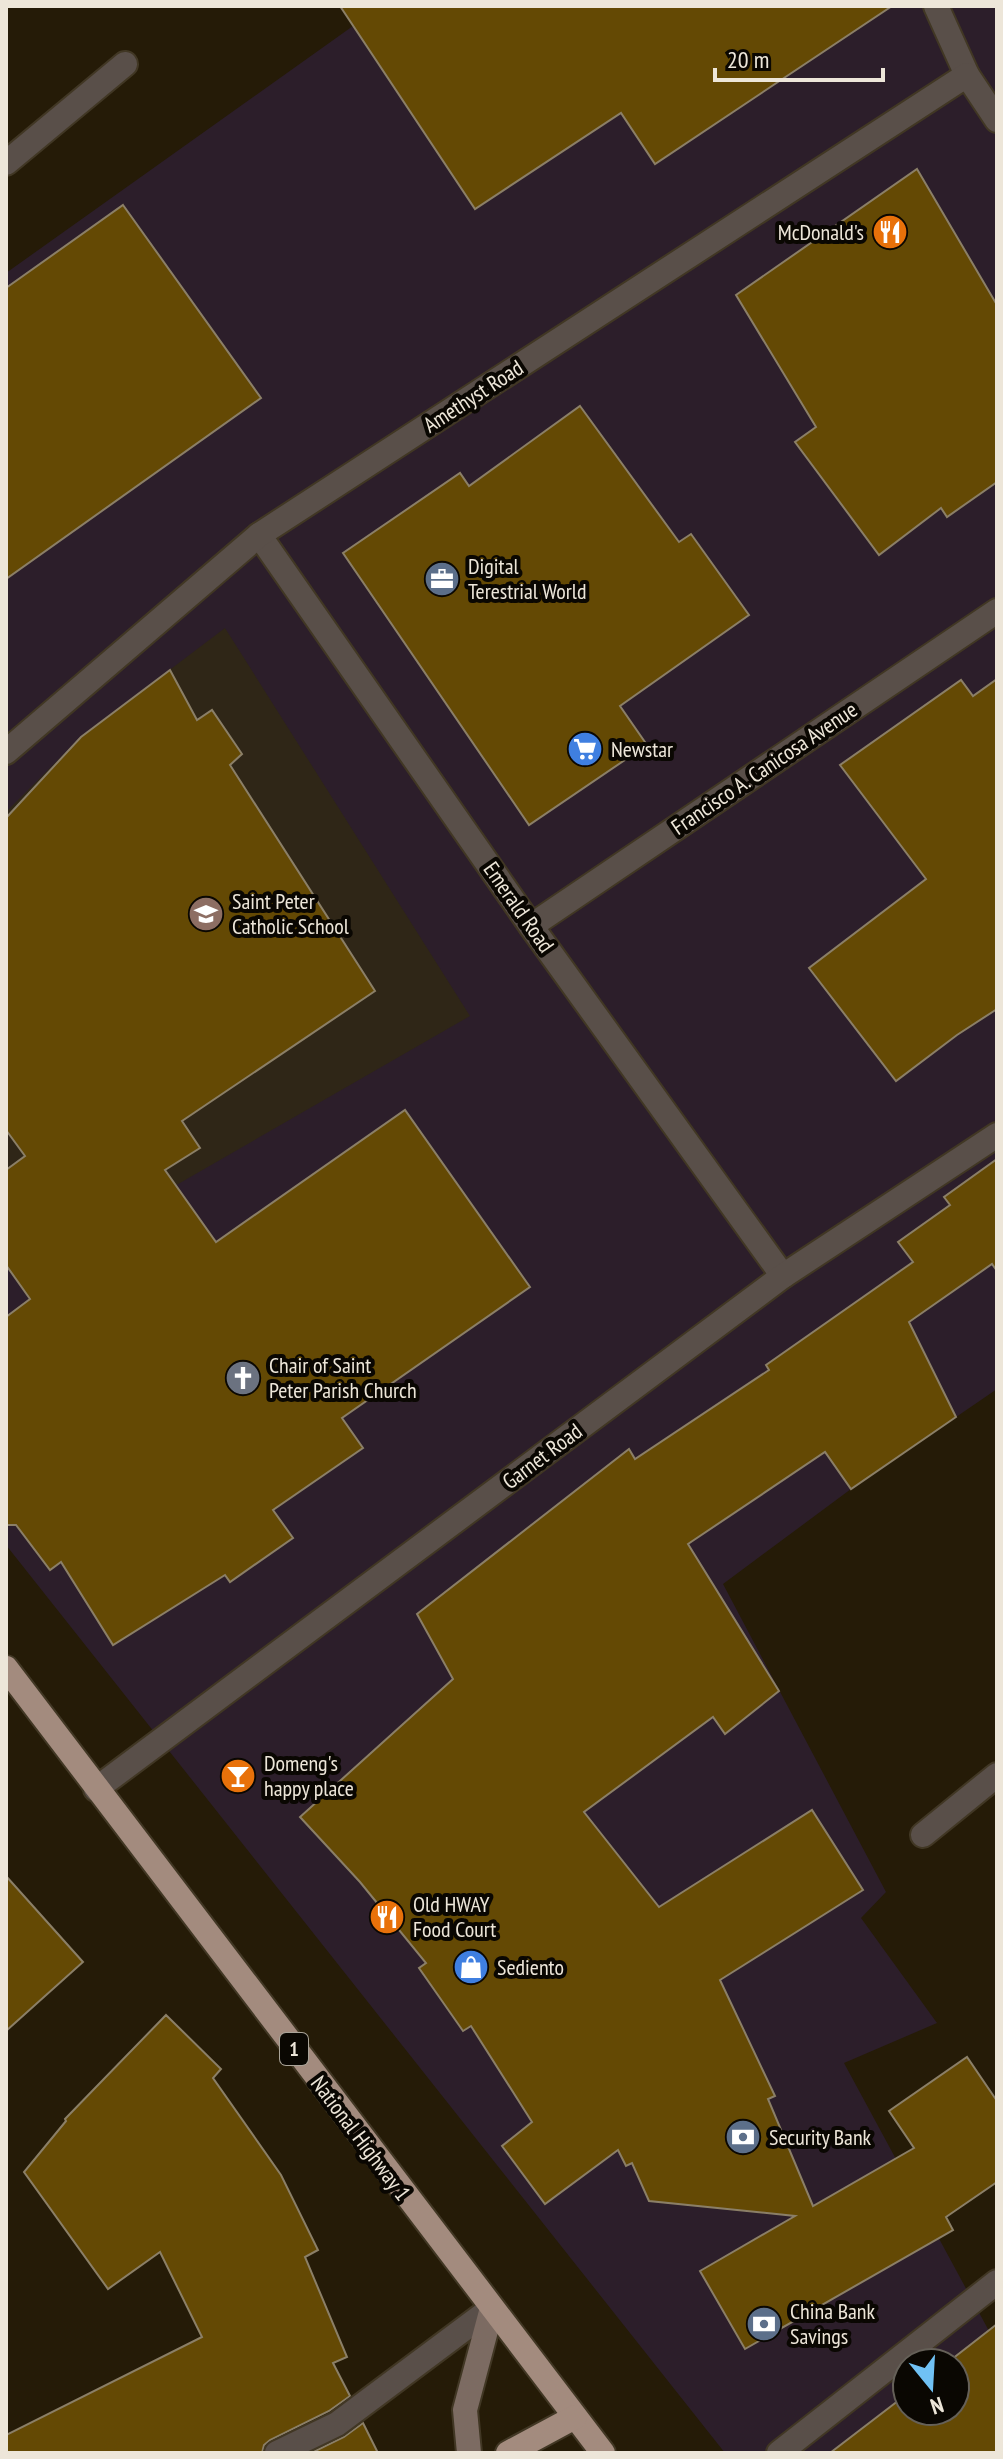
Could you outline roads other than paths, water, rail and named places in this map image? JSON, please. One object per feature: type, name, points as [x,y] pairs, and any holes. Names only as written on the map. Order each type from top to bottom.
[{"type":"highway","name":"National Highway 1","points":[[6,1668],[603,2453]]},
{"type":"highway","points":[[508,2453],[575,2417]]},
{"type":"main road","points":[[469,2453],[465,2410],[492,2308]]},
{"type":"street","points":[[936,6],[967,75],[997,120]]},
{"type":"street","points":[[6,163],[125,64]]},
{"type":"street","name":"Amethyst Road","points":[[6,752],[259,535],[967,75]]},
{"type":"street","name":"Emerald Road","points":[[259,535],[531,926],[783,1276]]},
{"type":"street","name":"Francisco A. Canicosa Avenue","points":[[531,926],[997,611]]},
{"type":"street","name":"Garnet Road","points":[[96,1789],[783,1276],[997,1135]]},
{"type":"street","points":[[923,1835],[997,1775]]},
{"type":"street","points":[[779,2453],[997,2282]]},
{"type":"street","points":[[277,2453],[337,2424],[492,2308]]},
{"type":"place","name":"McDonald's","points":[[890,232]]},
{"type":"place","name":"Digital Terestrial World","points":[[442,579]]},
{"type":"place","name":"Newstar","points":[[585,749]]},
{"type":"place","name":"Saint Peter Catholic School","points":[[206,914]]},
{"type":"place","name":"Chair of Saint Peter Parish Church","points":[[243,1378]]},
{"type":"place","name":"Domeng's happy place","points":[[238,1776]]},
{"type":"place","name":"Old HWAY Food Court","points":[[387,1917]]},
{"type":"place","name":"Sediento","points":[[471,1967]]},
{"type":"place","name":"Security Bank","points":[[743,2137]]},
{"type":"place","name":"China Bank Savings","points":[[764,2324]]}]
